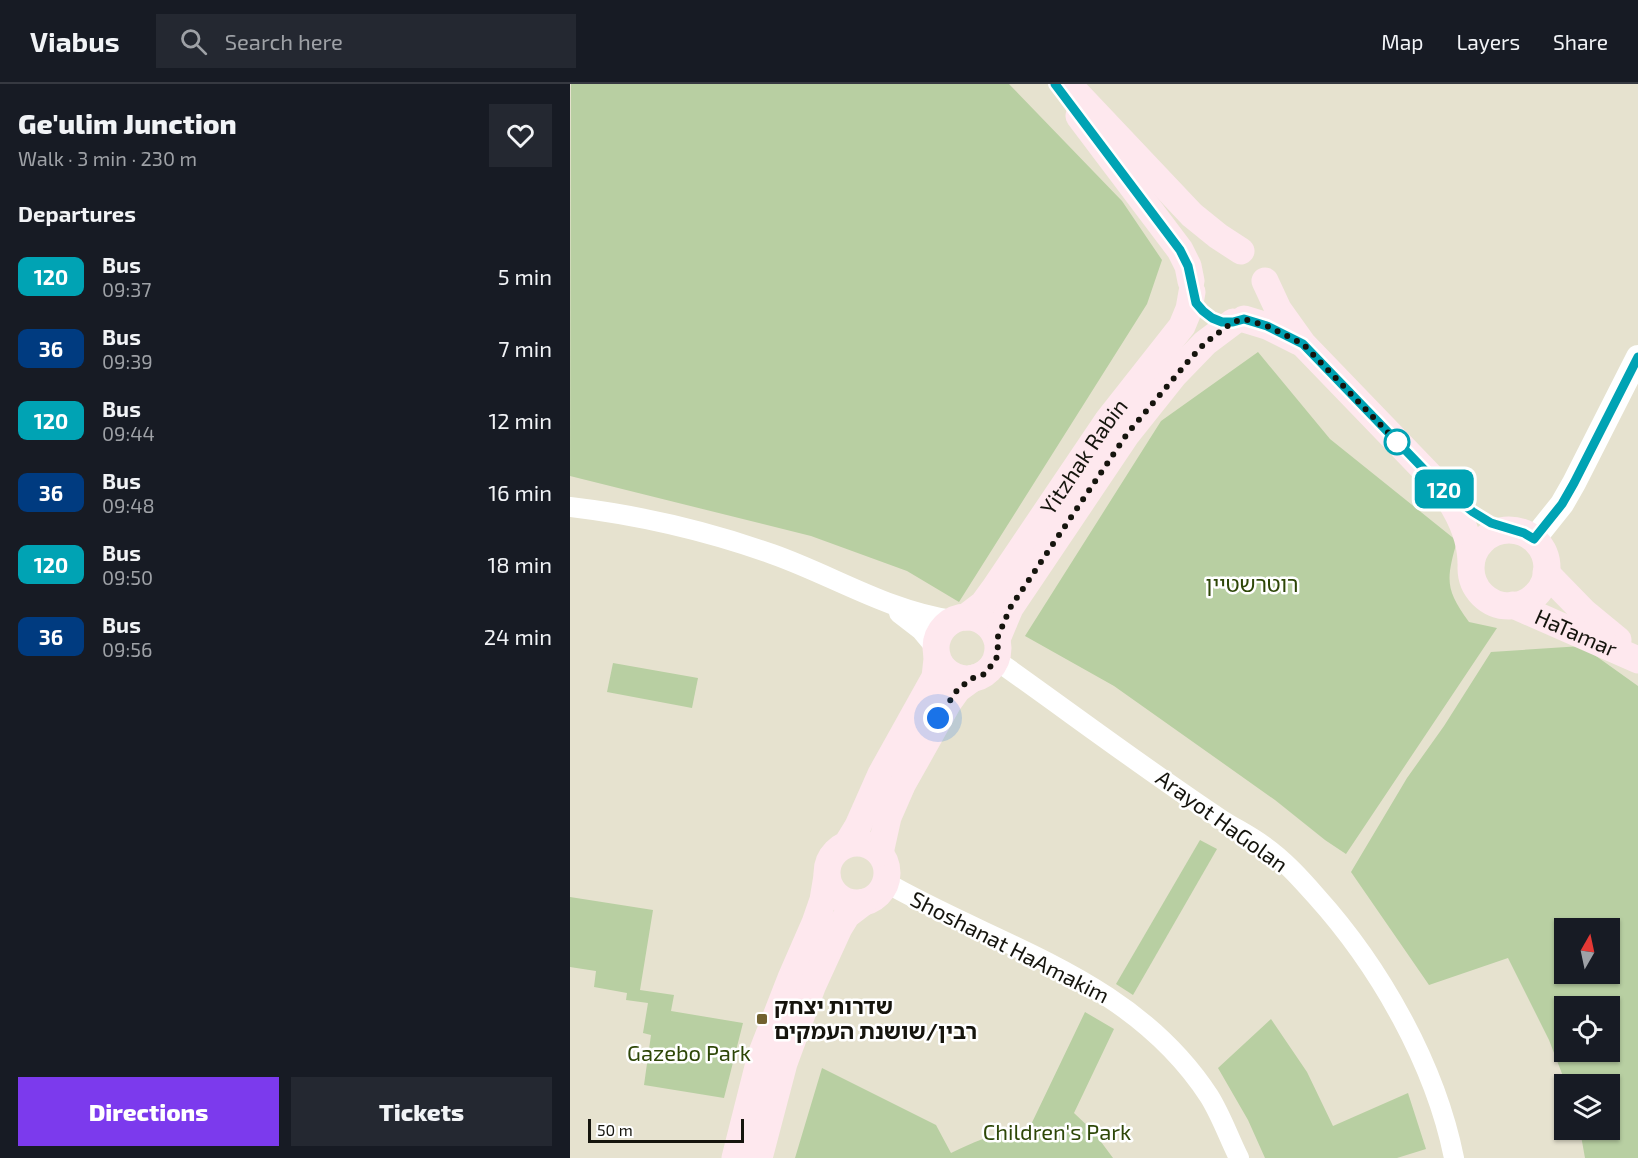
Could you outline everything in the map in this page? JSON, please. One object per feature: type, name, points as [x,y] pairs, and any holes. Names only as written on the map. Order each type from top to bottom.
[{"type":"main road","points":[[1055,84],[1180,250],[1188,266],[1196,303],[1212,318],[1222,322],[1239,320],[1275,329],[1303,344]]},
{"type":"main road","points":[[1068,84],[1192,215],[1218,236],[1255,260],[1262,269],[1278,309],[1303,344],[1439,485],[1452,502],[1470,544],[1471,572],[1474,584],[1481,593],[1490,600],[1513,605],[1534,596],[1541,587],[1546,573],[1545,557],[1534,539],[1524,533],[1491,523],[1439,485]]},
{"type":"main road","points":[[1192,286],[1195,270],[1201,260],[1222,249],[1241,251]]},
{"type":"main road","points":[[1239,320],[1254,312],[1261,303],[1265,292],[1265,281]]},
{"type":"main road","name":"Yitzhak Rabin","points":[[959,619],[983,604],[1108,420],[1182,326],[1189,309],[1192,286]]},
{"type":"main road","name":"Yitzhak Rabin","points":[[996,650],[1010,608],[1127,434],[1205,343],[1239,320]]},
{"type":"main road","points":[[1471,561],[1482,540],[1491,534],[1509,530]]},
{"type":"main road","name":"HaTamar","points":[[1546,573],[1584,612],[1638,658]]},
{"type":"main road","name":"HaTamar","points":[[1513,605],[1638,658]]},
{"type":"main road","points":[[847,844],[858,826],[881,774],[934,677],[937,637],[944,627],[959,619],[974,617],[984,621],[992,629],[996,650],[983,675],[962,679],[952,675],[943,668],[937,653]]},
{"type":"main road","points":[[880,853],[888,817],[902,785],[948,703],[958,689],[973,678]]},
{"type":"main road","points":[[735,1158],[761,1055],[824,900],[828,863],[837,850],[847,844],[867,844],[880,853],[885,862],[887,872],[885,882],[873,898],[847,915],[812,987],[784,1063],[759,1158]]},
{"type":"main road","points":[[827,876],[834,893],[843,899],[864,902]]},
{"type":"street","points":[[1534,539],[1562,504],[1638,357]]},
{"type":"street","points":[[570,507],[662,524],[742,544],[783,558],[885,602],[926,616],[959,619]]},
{"type":"street","points":[[885,602],[921,630],[937,653]]},
{"type":"street","name":"Arayot HaGolan","points":[[996,650],[1222,820],[1265,846],[1300,878],[1339,921],[1373,968],[1406,1026],[1447,1123],[1454,1158]]},
{"type":"street","name":"Shoshanat HaAmakim","points":[[885,882],[1101,991],[1135,1015],[1162,1038],[1210,1098],[1239,1158]]},
{"type":"green space","points":[[571,84],[1009,84],[1122,201],[1162,260],[1147,304],[959,602],[907,571],[811,536],[570,476]]},
{"type":"green space","name":"רוטרשטיין","points":[[1258,352],[1330,439],[1457,541],[1450,575],[1455,601],[1469,622],[1497,628],[1346,854],[1275,800],[1114,686],[1025,636],[1161,421]]},
{"type":"green space","points":[[1582,646],[1638,686],[1638,1158],[1585,1158],[1582,1140],[1620,1140],[1620,1074],[1562,1074],[1558,1062],[1620,1062],[1620,996],[1554,996],[1554,1053],[1508,958],[1429,985],[1351,872],[1407,778],[1444,726],[1491,652]]},
{"type":"green space","points":[[613,663],[698,678],[692,708],[607,692]]},
{"type":"green space","points":[[1200,840],[1217,849],[1133,995],[1116,984]]},
{"type":"green space","name":"Gazebo Park","points":[[570,897],[653,910],[640,990],[674,995],[671,1011],[743,1023],[724,1098],[644,1085],[651,1035],[643,1033],[648,1003],[626,1000],[627,993],[594,987],[596,971],[570,967]]},
{"type":"green space","name":"Children's Park","points":[[1085,1012],[1114,1029],[1074,1113],[1093,1131],[1113,1158],[795,1158],[822,1068],[936,1125],[951,1153],[996,1136],[1026,1135]]},
{"type":"green space","points":[[1271,1019],[1307,1072],[1333,1126],[1408,1093],[1426,1149],[1397,1158],[1265,1158],[1248,1120],[1218,1068]]},
{"type":"bus line","name":"120","points":[[1055,84],[1180,250],[1188,266],[1196,303],[1203,311],[1222,322],[1244,319],[1267,326],[1303,344],[1439,485],[1491,523],[1524,533],[1534,539],[1562,504],[1638,357]]},
{"type":"place","name":"שדרות יצחק רבין/שושנת העמקים","points":[[762,1019]]},
{"type":"route","points":[[938,718],[958,689],[973,678],[983,675],[996,660],[997,639],[1010,608],[1127,434],[1174,375],[1205,343],[1233,322],[1244,319],[1267,326],[1303,344],[1397,442]]}]
